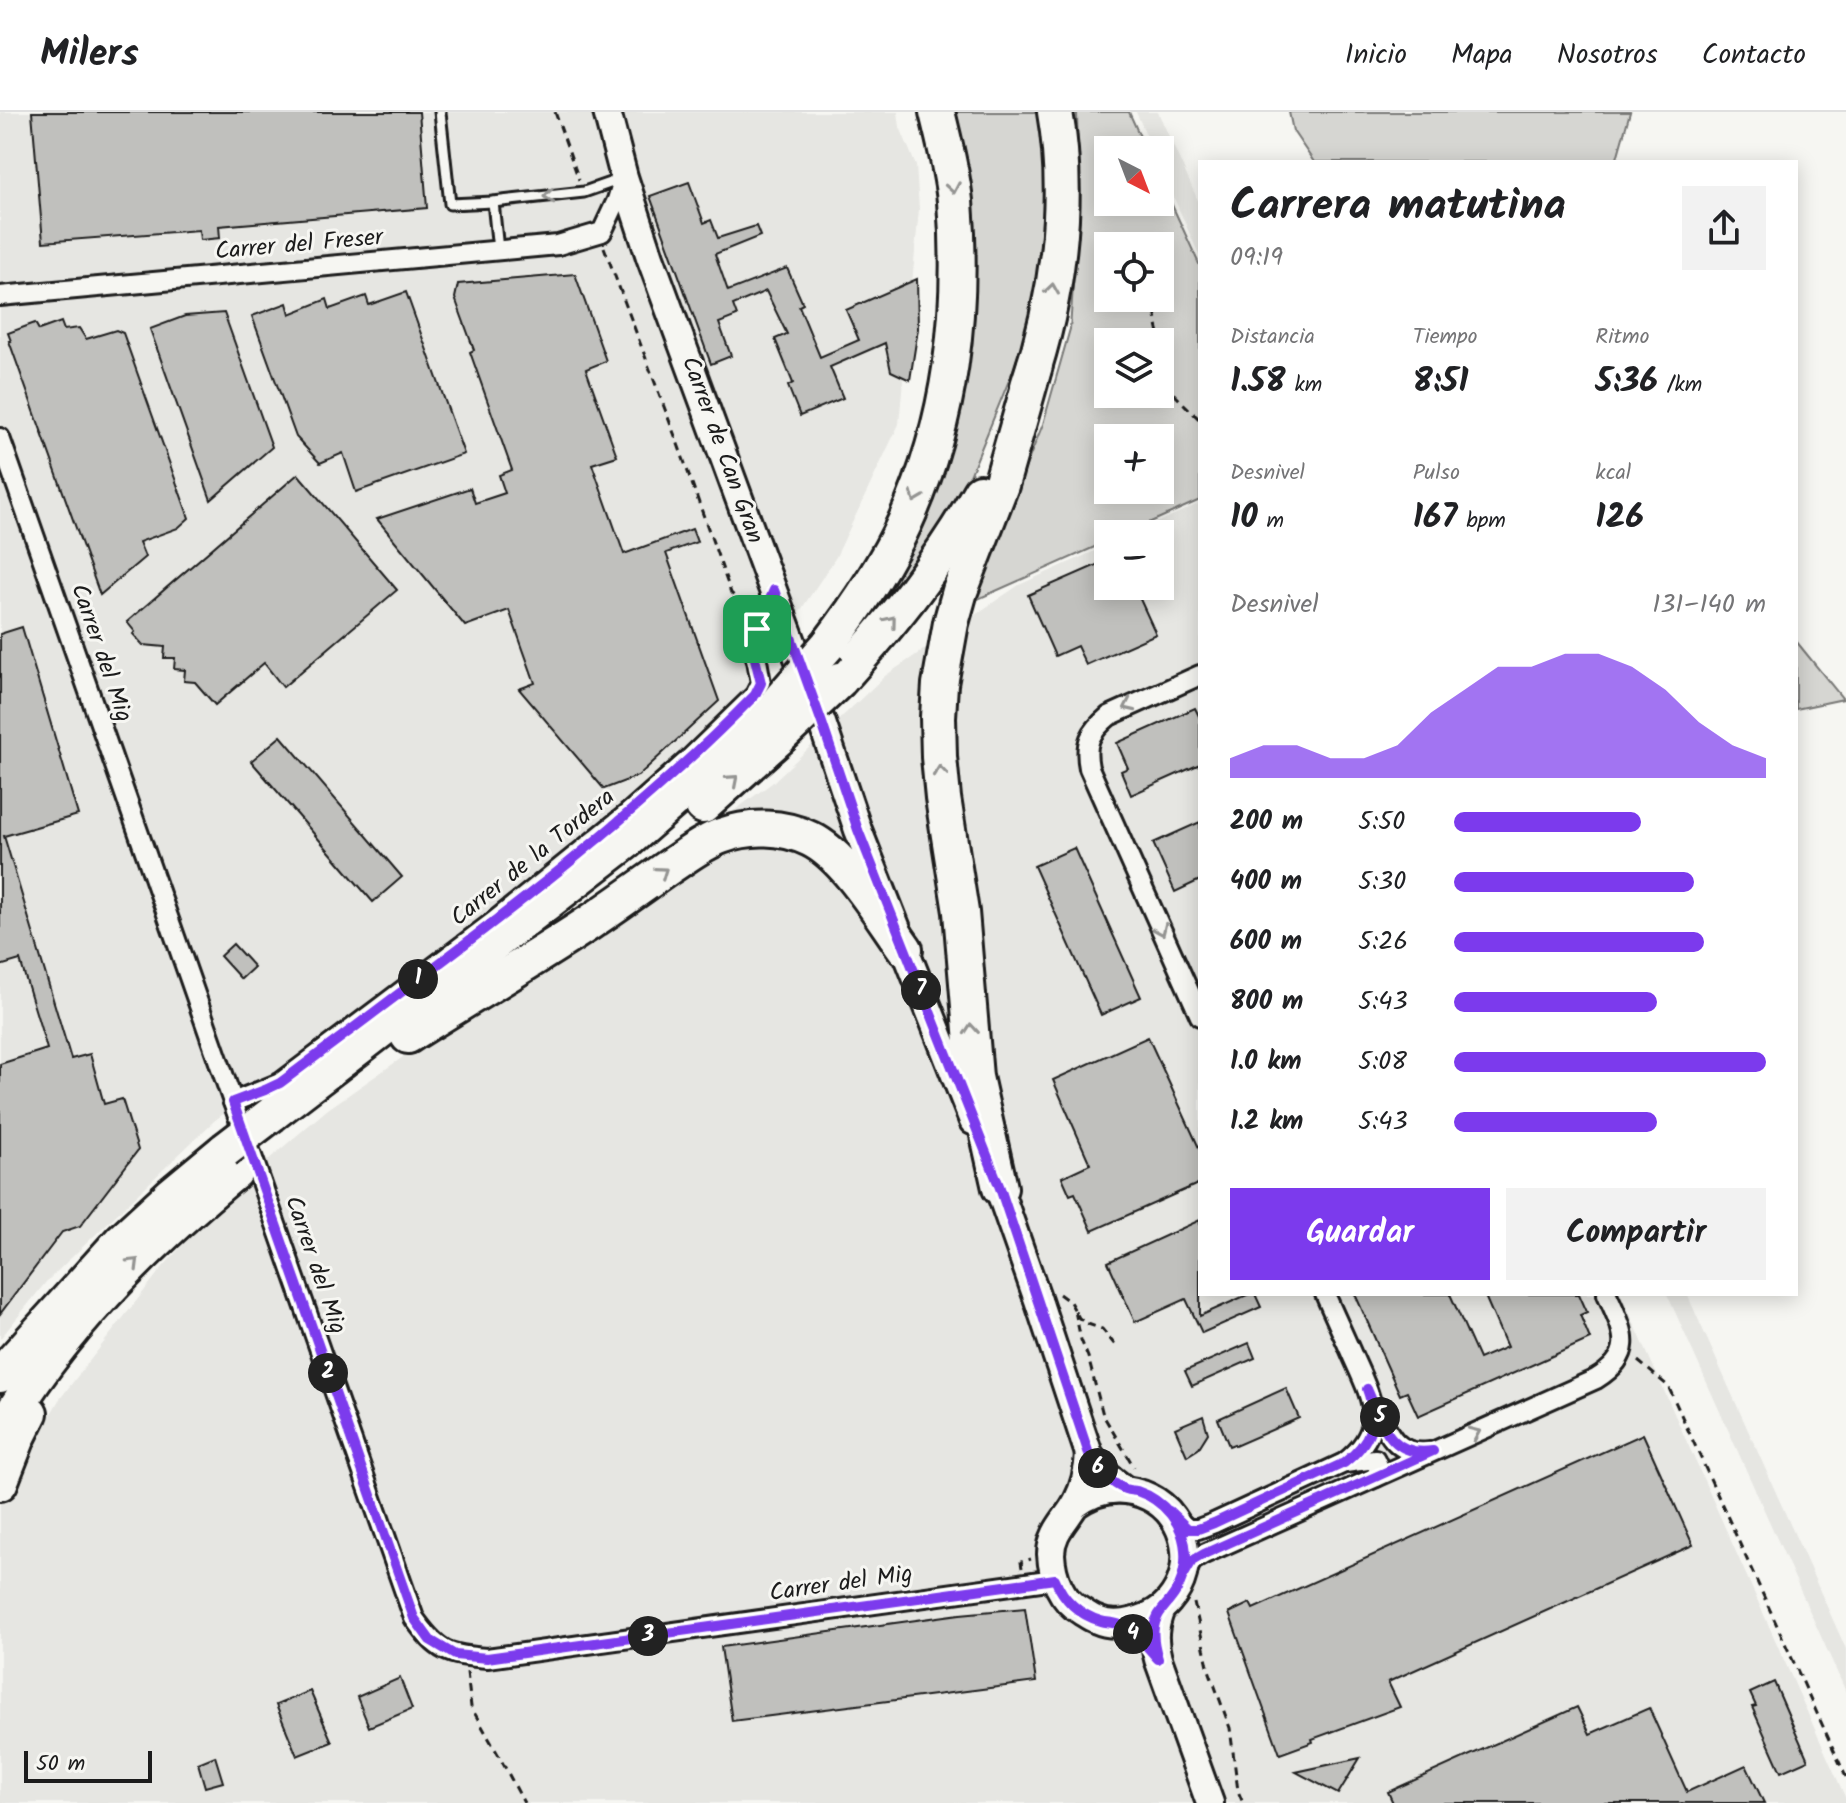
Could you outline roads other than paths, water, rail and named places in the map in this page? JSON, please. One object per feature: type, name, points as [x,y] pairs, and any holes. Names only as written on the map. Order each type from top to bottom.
[{"type":"highway","points":[[408,1036],[704,805],[776,724],[881,567],[905,523],[924,477],[940,423],[957,323],[955,198],[937,112]]},
{"type":"highway","points":[[1000,1188],[975,1077],[961,912],[940,771],[938,717],[940,684],[951,623],[960,591],[1001,485],[1051,301],[1059,241],[1061,187],[1055,112]]},
{"type":"highway","points":[[0,1375],[101,1262],[146,1217],[230,1161],[626,842],[718,762],[840,680],[911,596],[958,532],[1006,442],[1035,365]]},
{"type":"highway","points":[[276,1124],[408,1036],[588,924],[697,848],[735,832],[754,829],[789,831],[824,846],[856,882],[905,949]]},
{"type":"highway","points":[[0,1434],[27,1391],[102,1297],[230,1161]]},
{"type":"highway","points":[[0,1483],[31,1412],[102,1297]]},
{"type":"highway","points":[[0,1389],[57,1311]]},
{"type":"main road","name":"Carrer de Can Gran","points":[[592,112],[624,177]]},
{"type":"main road","name":"Carrer de Can Gran","points":[[607,112],[650,257],[774,590],[858,830],[1000,1188],[1089,1454]]},
{"type":"main road","points":[[1089,1454],[1103,1473],[1124,1489]]},
{"type":"main road","points":[[1075,1505],[1086,1478],[1089,1454]]},
{"type":"main road","points":[[1124,1489],[1137,1491],[1169,1511],[1184,1540],[1186,1556],[1182,1578],[1172,1598],[1161,1609],[1129,1623],[1118,1624],[1096,1620],[1067,1600],[1055,1579],[1051,1554],[1060,1523],[1075,1505],[1092,1494],[1124,1489]]},
{"type":"main road","points":[[1161,1609],[1154,1626],[1158,1659],[1210,1803]]},
{"type":"main road","points":[[1118,1624],[1134,1634],[1158,1659]]},
{"type":"street","name":"Carrer del Freser","points":[[0,296],[558,245],[602,232],[624,177]]},
{"type":"street","name":"Carrer del Mig","points":[[0,438],[414,1618],[430,1640],[455,1655],[487,1658],[1055,1579]]},
{"type":"street","name":"Carrer de la Tordera","points":[[233,1102],[280,1083],[492,923],[627,814],[687,761],[755,695],[761,683],[751,642],[774,590]]},
{"type":"street","points":[[1198,676],[1109,716],[1098,725],[1087,747],[1089,768],[1198,1012]]},
{"type":"street","points":[[1169,1511],[1188,1529],[1198,1529],[1344,1463],[1357,1454],[1371,1431],[1373,1404],[1326,1296]]},
{"type":"street","points":[[1182,1578],[1192,1561],[1204,1554],[1596,1379],[1614,1366],[1622,1349],[1623,1331],[1608,1296]]},
{"type":"street","points":[[1367,1389],[1391,1438],[1418,1454],[1433,1451]]},
{"type":"street","points":[[1344,1463],[1375,1459],[1379,1468],[1376,1477]]},
{"type":"street","points":[[1200,1773],[1218,1803]]},
{"type":"lane","points":[[440,112],[450,204],[584,192],[624,177]]},
{"type":"lane","points":[[493,202],[498,250]]}]
